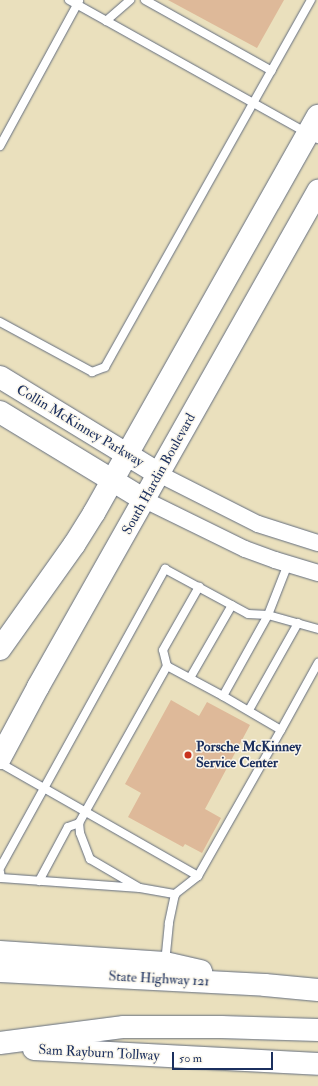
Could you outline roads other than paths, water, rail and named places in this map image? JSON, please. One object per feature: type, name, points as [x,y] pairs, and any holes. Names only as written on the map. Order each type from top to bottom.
[{"type":"main road","points":[[0,649],[74,545],[128,455],[315,129]]},
{"type":"main road","name":"South Hardin Boulevard","points":[[0,758],[318,191]]},
{"type":"main road","name":"Collin McKinney Parkway","points":[[0,377],[159,474]]},
{"type":"main road","points":[[0,412],[145,500]]},
{"type":"main road","points":[[0,952],[165,963],[265,985]]},
{"type":"main road","name":"State Highway 121","points":[[0,971],[265,985],[318,990]]},
{"type":"main road","points":[[0,1043],[124,1027],[221,1027],[318,1030]]},
{"type":"main road","name":"Sam Rayburn Tollway","points":[[0,1047],[318,1064]]},
{"type":"street","points":[[159,474],[258,524],[318,543]]},
{"type":"street","points":[[145,500],[218,536],[288,564],[318,573]]},
{"type":"lane","points":[[69,0],[78,2],[106,20],[254,103],[315,129]]},
{"type":"lane","points":[[106,20],[130,0]]},
{"type":"lane","points":[[145,0],[272,71]]},
{"type":"lane","points":[[0,322],[92,372],[105,367],[311,0]]},
{"type":"lane","points":[[0,146],[78,2]]},
{"type":"lane","points":[[223,696],[268,615],[288,564]]},
{"type":"lane","points":[[0,868],[165,569],[248,614],[268,615],[318,629]]},
{"type":"lane","points":[[140,888],[90,859],[80,833],[79,823],[167,666],[163,650],[199,587]]},
{"type":"lane","points":[[190,678],[232,605]]},
{"type":"lane","points":[[249,710],[298,623]]},
{"type":"lane","points":[[165,963],[169,923],[175,894],[198,876],[318,663]]},
{"type":"lane","points":[[167,666],[249,710],[280,730]]},
{"type":"lane","points":[[0,764],[198,876]]},
{"type":"lane","points":[[39,880],[68,827],[79,823]]},
{"type":"lane","points":[[0,872],[1,878],[140,888],[175,894]]},
{"type":"place","name":"Porsche McKinney Service Center","points":[[188,755]]}]
